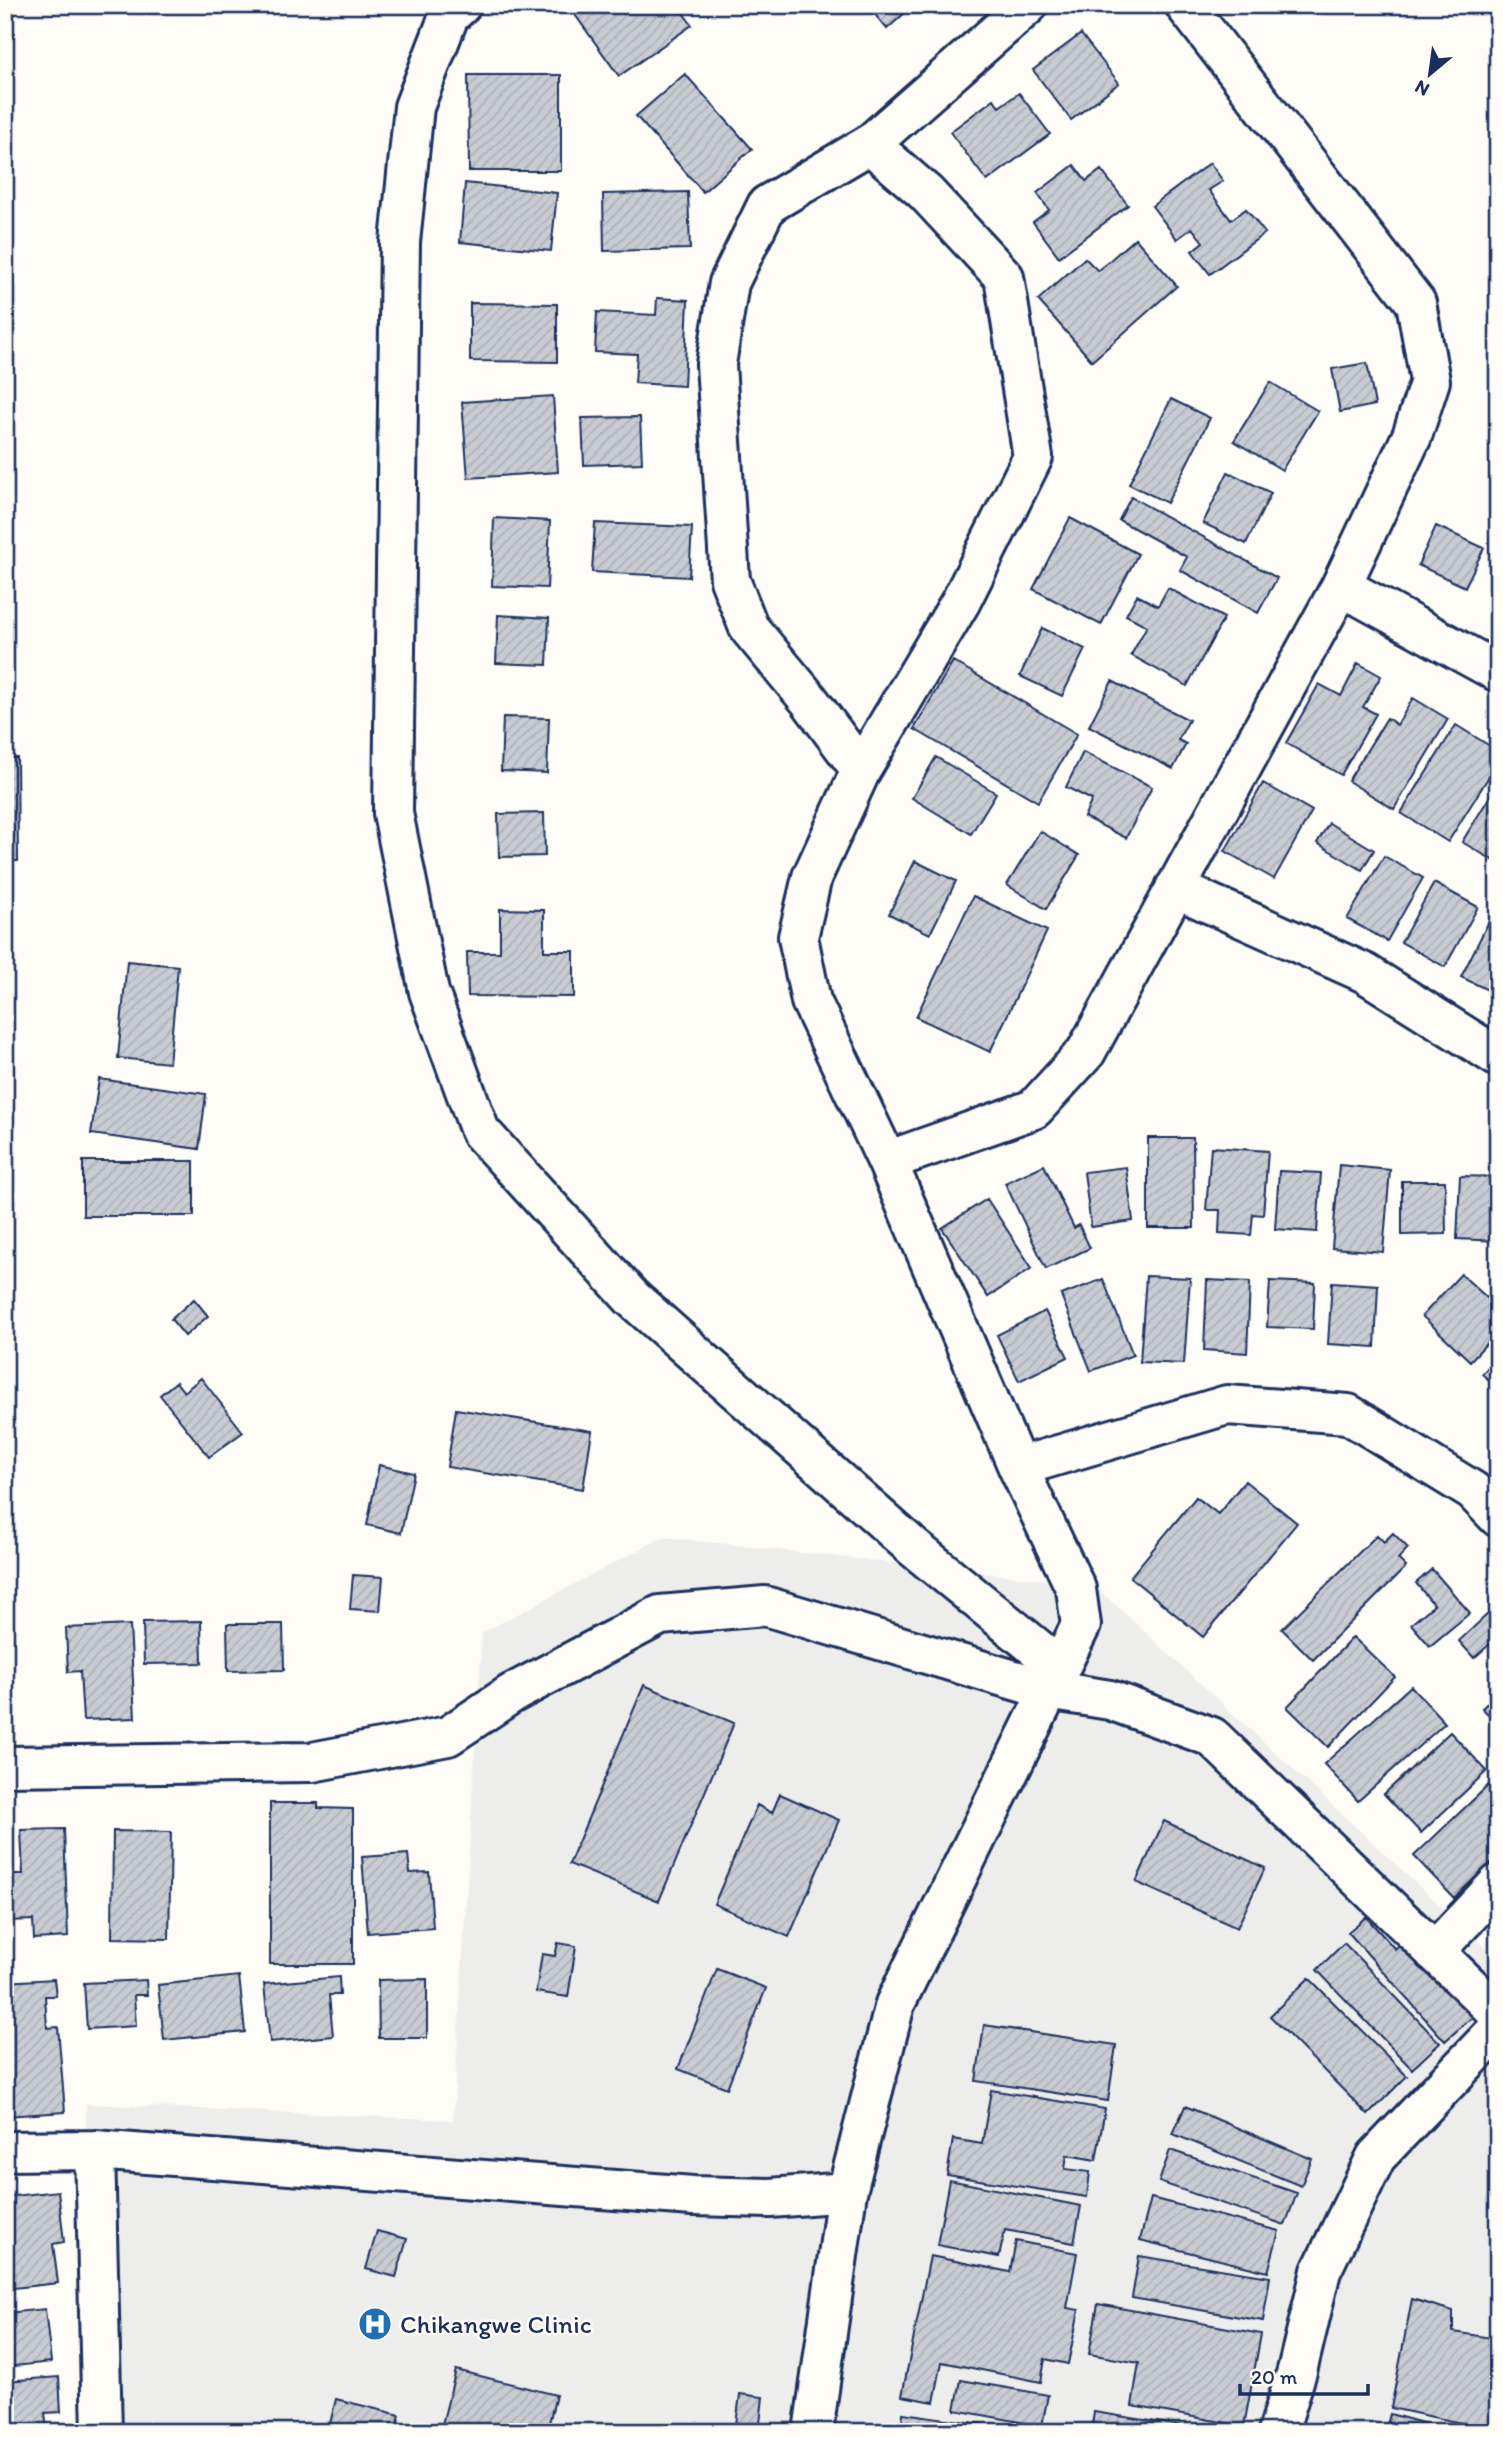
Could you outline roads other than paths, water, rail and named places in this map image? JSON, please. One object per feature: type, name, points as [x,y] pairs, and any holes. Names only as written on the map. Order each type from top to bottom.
[{"type":"street","points":[[461,5],[449,16],[414,107],[400,242],[393,813],[429,992],[480,1131],[632,1298],[914,1548],[1054,1678]]},
{"type":"street","points":[[861,770],[809,700],[749,628],[730,580],[716,364],[729,283],[767,205],[870,144],[1028,5]]},
{"type":"street","points":[[887,1161],[1034,1109],[1086,1052],[1341,586],[1412,436],[1430,381],[1416,303],[1185,5]]},
{"type":"street","points":[[813,2432],[847,2192],[895,2004],[1081,1625],[1076,1589],[1018,1467],[887,1161],[811,1001],[799,937],[812,877],[861,770],[961,601],[1033,457],[1004,277],[926,193],[870,144]]},
{"type":"street","points":[[1341,586],[1498,672]]},
{"type":"street","points":[[1175,888],[1365,973],[1498,1058]]},
{"type":"street","points":[[1018,1467],[1227,1405],[1348,1414],[1473,1491],[1498,1517]]},
{"type":"street","points":[[5,1766],[312,1762],[448,1736],[511,1694],[660,1615],[765,1606],[1054,1678],[1212,1737],[1498,2013]]},
{"type":"street","points":[[1434,1952],[1498,1884]]},
{"type":"street","points":[[1278,2432],[1297,2371],[1321,2271],[1376,2157],[1498,2029]]},
{"type":"street","points":[[5,2151],[95,2150],[693,2196],[770,2197],[847,2192]]},
{"type":"street","points":[[95,2150],[102,2432]]},
{"type":"place","name":"Chikangwe Clinic","points":[[375,2324]]}]
